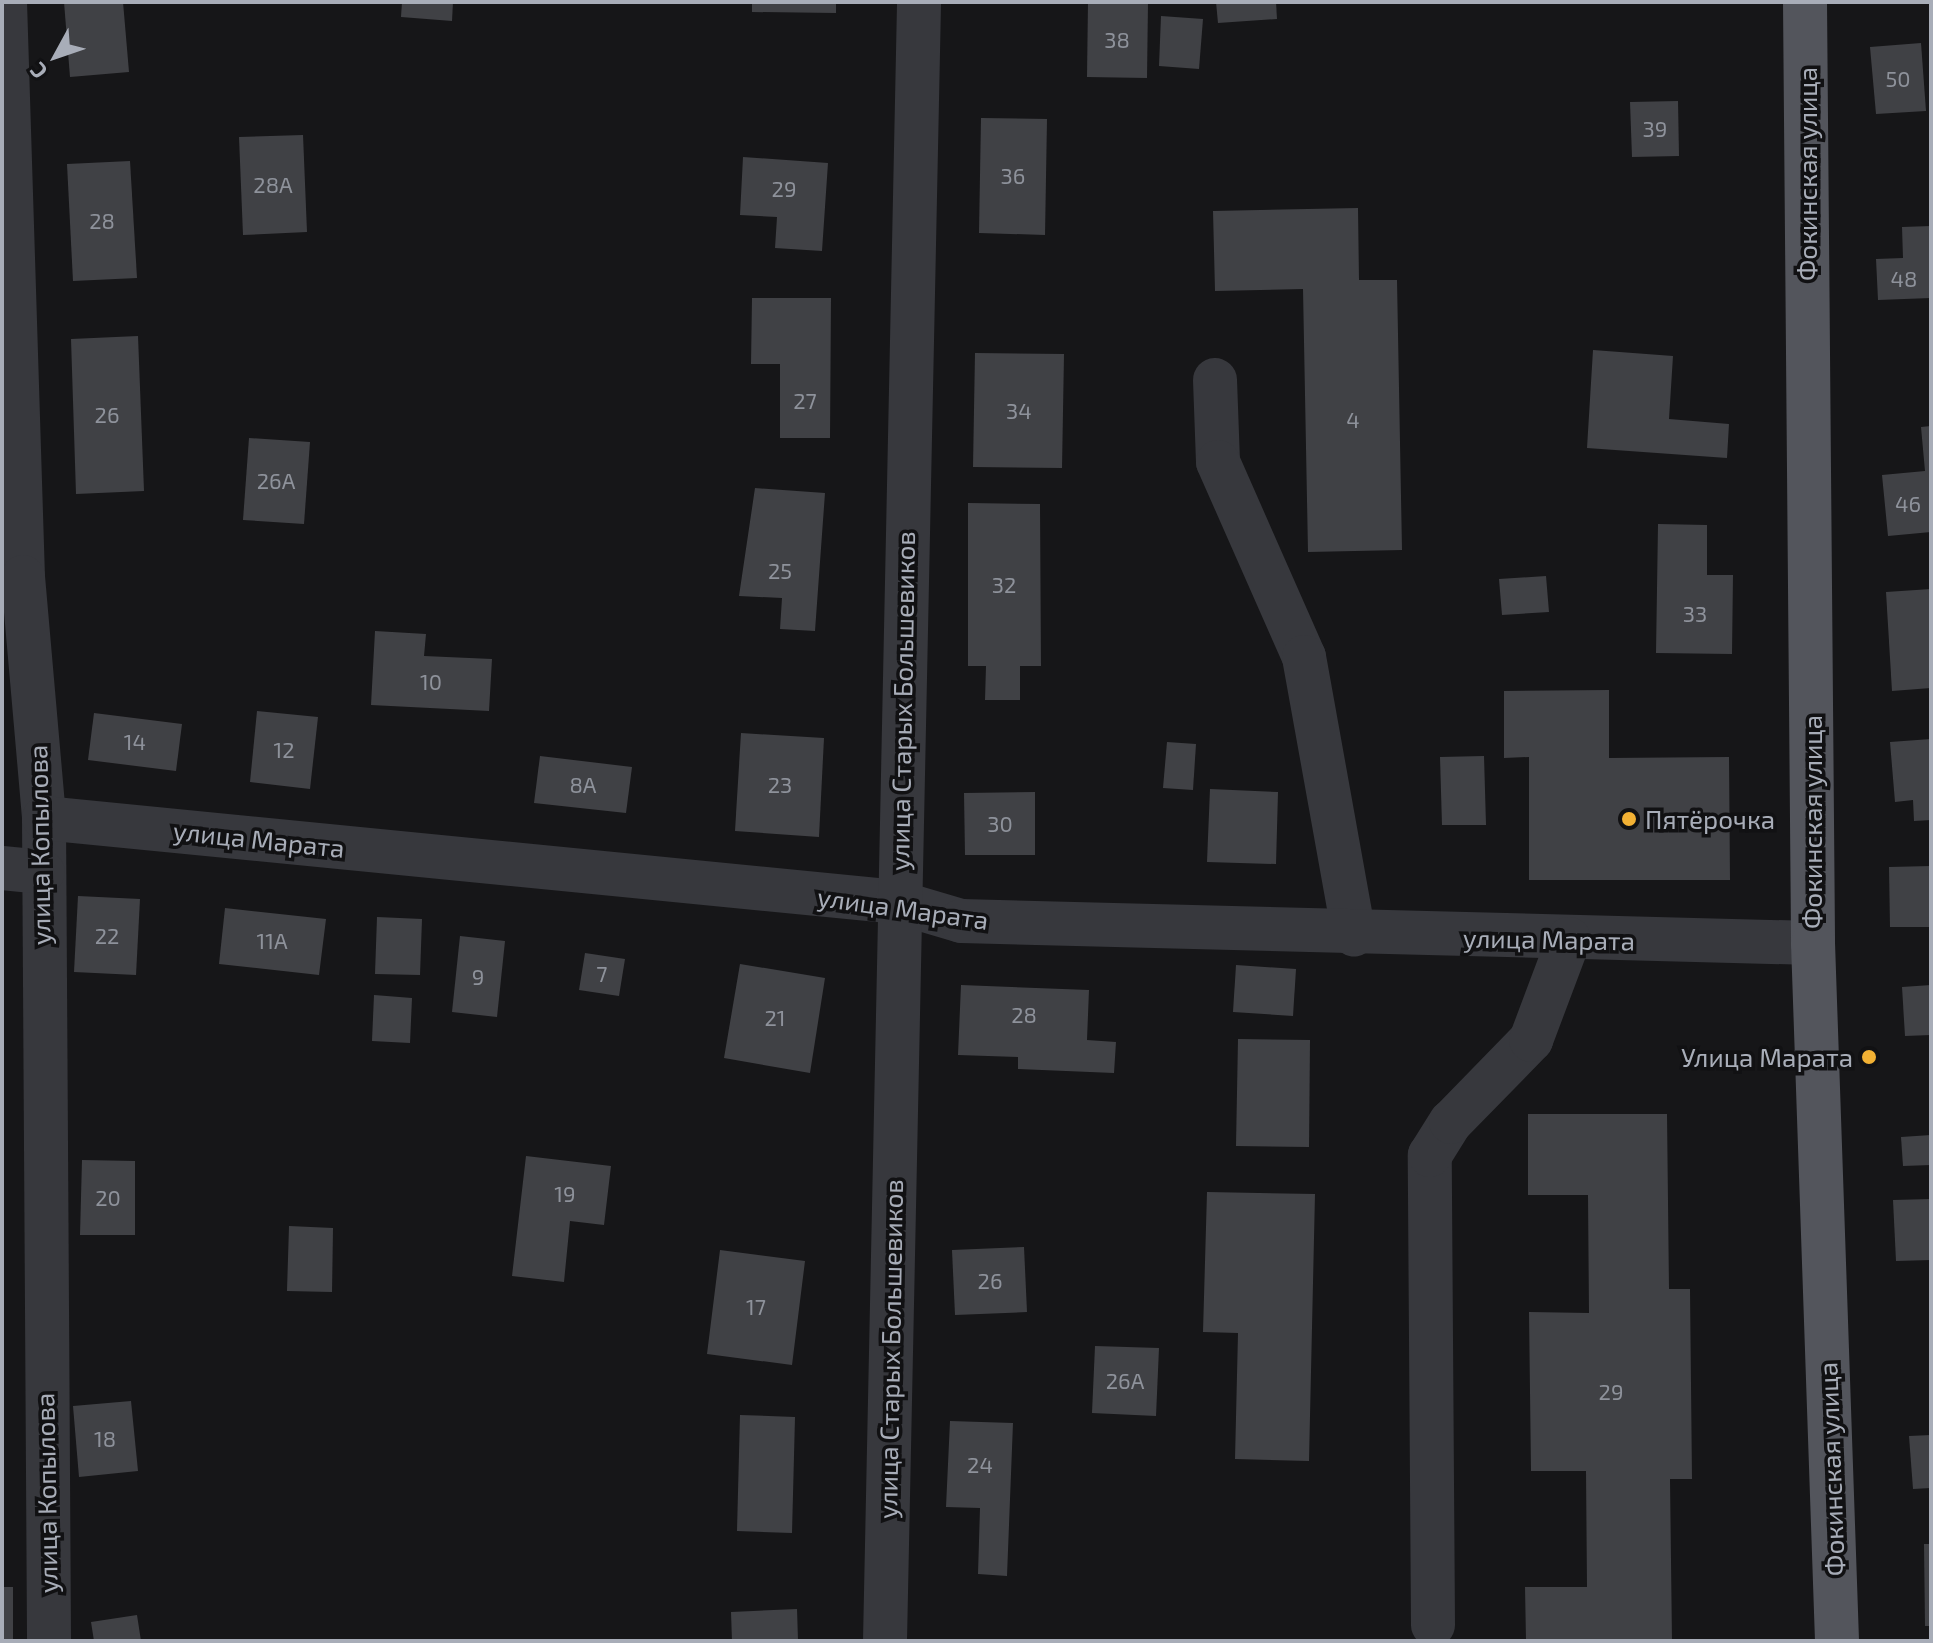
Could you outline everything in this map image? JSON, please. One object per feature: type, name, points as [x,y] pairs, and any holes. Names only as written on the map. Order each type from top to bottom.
[{"type":"main road","name":"Фокинская улица","points":[[1805,2],[1813,943],[1837,1641]]},
{"type":"street","name":"улица Копылова","points":[[5,2],[23,577],[44,818],[22,870],[49,1641]]},
{"type":"street","name":"улица Старых Большевиков","points":[[885,1641],[897,902],[919,2]]},
{"type":"street","points":[[1215,380],[1218,462],[1304,657],[1354,935]]},
{"type":"street","name":"улица Марата","points":[[44,818],[897,902],[961,921],[1354,935],[1813,943]]},
{"type":"street","points":[[1433,1625],[1430,1155],[1451,1122],[1531,1040],[1569,939]]},
{"type":"building","points":[[64,2],[123,2],[129,72],[70,77]]},
{"type":"building","points":[[402,2],[453,2],[452,21],[401,17]]},
{"type":"building","points":[[752,2],[836,2],[836,13],[752,12]]},
{"type":"building","points":[[1088,2],[1148,2],[1147,78],[1087,77]]},
{"type":"building","points":[[1216,2],[1276,2],[1277,19],[1218,23]]},
{"type":"building","points":[[1161,16],[1203,19],[1199,69],[1159,66]]},
{"type":"building","points":[[1921,43],[1926,111],[1876,114],[1870,47]]},
{"type":"building","points":[[1678,101],[1679,156],[1632,157],[1630,102]]},
{"type":"building","points":[[981,118],[1047,119],[1045,235],[979,233]]},
{"type":"building","points":[[303,135],[307,232],[243,235],[239,137]]},
{"type":"building","points":[[743,157],[828,163],[822,251],[775,248],[777,217],[740,215]]},
{"type":"building","points":[[130,161],[137,278],[73,281],[67,164]]},
{"type":"building","points":[[1358,208],[1359,280],[1397,280],[1402,550],[1308,552],[1303,289],[1215,291],[1213,211]]},
{"type":"building","points":[[1931,226],[1931,298],[1878,300],[1876,259],[1903,258],[1902,227]]},
{"type":"building","points":[[752,298],[831,298],[830,438],[780,438],[780,364],[751,364]]},
{"type":"building","points":[[138,336],[144,491],[76,494],[71,339]]},
{"type":"building","points":[[1593,350],[1673,356],[1669,419],[1729,424],[1727,458],[1587,448]]},
{"type":"building","points":[[975,353],[1064,354],[1062,468],[973,467]]},
{"type":"building","points":[[1931,426],[1931,532],[1888,536],[1882,475],[1925,471],[1921,427]]},
{"type":"building","points":[[249,438],[310,442],[304,524],[243,520]]},
{"type":"building","points":[[755,488],[825,493],[815,631],[780,629],[782,598],[739,596]]},
{"type":"building","points":[[968,503],[1040,504],[1041,666],[1020,666],[1020,700],[985,700],[986,666],[968,666]]},
{"type":"building","points":[[1658,524],[1707,525],[1707,575],[1733,575],[1732,654],[1656,653]]},
{"type":"building","points":[[1546,576],[1549,612],[1502,615],[1499,579]]},
{"type":"building","points":[[1931,589],[1931,688],[1892,691],[1886,592]]},
{"type":"building","points":[[375,631],[426,634],[424,656],[492,659],[489,711],[371,705]]},
{"type":"building","name":"Пятёрочка","points":[[1609,690],[1609,758],[1729,757],[1730,880],[1529,880],[1529,757],[1504,758],[1504,691]]},
{"type":"building","points":[[257,711],[318,717],[310,789],[250,782]]},
{"type":"building","points":[[94,713],[182,724],[176,771],[88,760]]},
{"type":"building","points":[[741,733],[824,738],[819,837],[735,831]]},
{"type":"building","points":[[1931,739],[1931,820],[1914,821],[1913,800],[1895,802],[1890,742]]},
{"type":"building","points":[[1167,742],[1196,744],[1193,790],[1163,788]]},
{"type":"building","points":[[540,756],[632,767],[626,813],[534,803]]},
{"type":"building","points":[[1484,756],[1486,825],[1442,825],[1440,757]]},
{"type":"building","points":[[1210,789],[1278,792],[1276,864],[1207,862]]},
{"type":"building","points":[[1035,792],[1035,855],[965,855],[964,793]]},
{"type":"building","points":[[1931,866],[1931,927],[1890,927],[1889,867]]},
{"type":"building","points":[[78,896],[140,899],[136,975],[74,972]]},
{"type":"building","points":[[225,908],[326,919],[319,975],[219,964]]},
{"type":"building","points":[[377,917],[422,919],[420,975],[375,974]]},
{"type":"building","points":[[460,936],[505,941],[497,1017],[452,1012]]},
{"type":"building","points":[[585,953],[625,959],[619,996],[579,990]]},
{"type":"building","points":[[740,964],[825,978],[810,1073],[724,1058]]},
{"type":"building","points":[[1236,965],[1296,969],[1293,1016],[1233,1012]]},
{"type":"building","points":[[961,985],[1089,990],[1087,1040],[1116,1042],[1114,1073],[1018,1069],[1018,1057],[958,1055]]},
{"type":"building","points":[[1931,985],[1931,1035],[1905,1036],[1902,987]]},
{"type":"building","points":[[374,995],[412,998],[410,1043],[372,1041]]},
{"type":"building","points":[[1238,1039],[1310,1040],[1309,1147],[1236,1146]]},
{"type":"building","points":[[1528,1114],[1667,1114],[1669,1289],[1690,1289],[1692,1479],[1670,1479],[1672,1641],[1526,1641],[1525,1587],[1587,1587],[1586,1471],[1531,1471],[1529,1312],[1589,1313],[1588,1195],[1528,1195]]},
{"type":"building","points":[[1931,1135],[1931,1165],[1903,1166],[1901,1137]]},
{"type":"building","points":[[526,1156],[611,1166],[604,1225],[570,1221],[564,1282],[512,1276]]},
{"type":"building","points":[[82,1160],[135,1161],[135,1235],[80,1235]]},
{"type":"building","points":[[1207,1192],[1315,1194],[1309,1461],[1235,1459],[1238,1333],[1203,1332]]},
{"type":"building","points":[[1931,1199],[1931,1260],[1896,1261],[1893,1200]]},
{"type":"building","points":[[289,1226],[333,1228],[332,1292],[287,1291]]},
{"type":"building","points":[[1024,1247],[1027,1312],[955,1315],[952,1250]]},
{"type":"building","points":[[720,1250],[805,1261],[792,1365],[707,1354]]},
{"type":"building","points":[[1095,1346],[1159,1348],[1156,1416],[1092,1413]]},
{"type":"building","points":[[131,1401],[138,1471],[79,1477],[73,1406]]},
{"type":"building","points":[[740,1415],[795,1417],[792,1533],[737,1531]]},
{"type":"building","points":[[950,1421],[1013,1423],[1007,1576],[978,1574],[980,1508],[946,1507]]},
{"type":"building","points":[[1931,1435],[1931,1488],[1913,1489],[1909,1436]]},
{"type":"building","points":[[1924,1544],[1931,1544],[1931,1626],[1925,1626]]},
{"type":"building","points":[[2,1587],[13,1587],[13,1641],[2,1641]]},
{"type":"building","points":[[797,1609],[798,1641],[732,1641],[731,1612]]},
{"type":"building","points":[[137,1615],[141,1641],[94,1641],[91,1622]]},
{"type":"place","name":"Пятёрочка","points":[[1629,819]]},
{"type":"place","name":"Улица Марата","points":[[1869,1057]]}]
